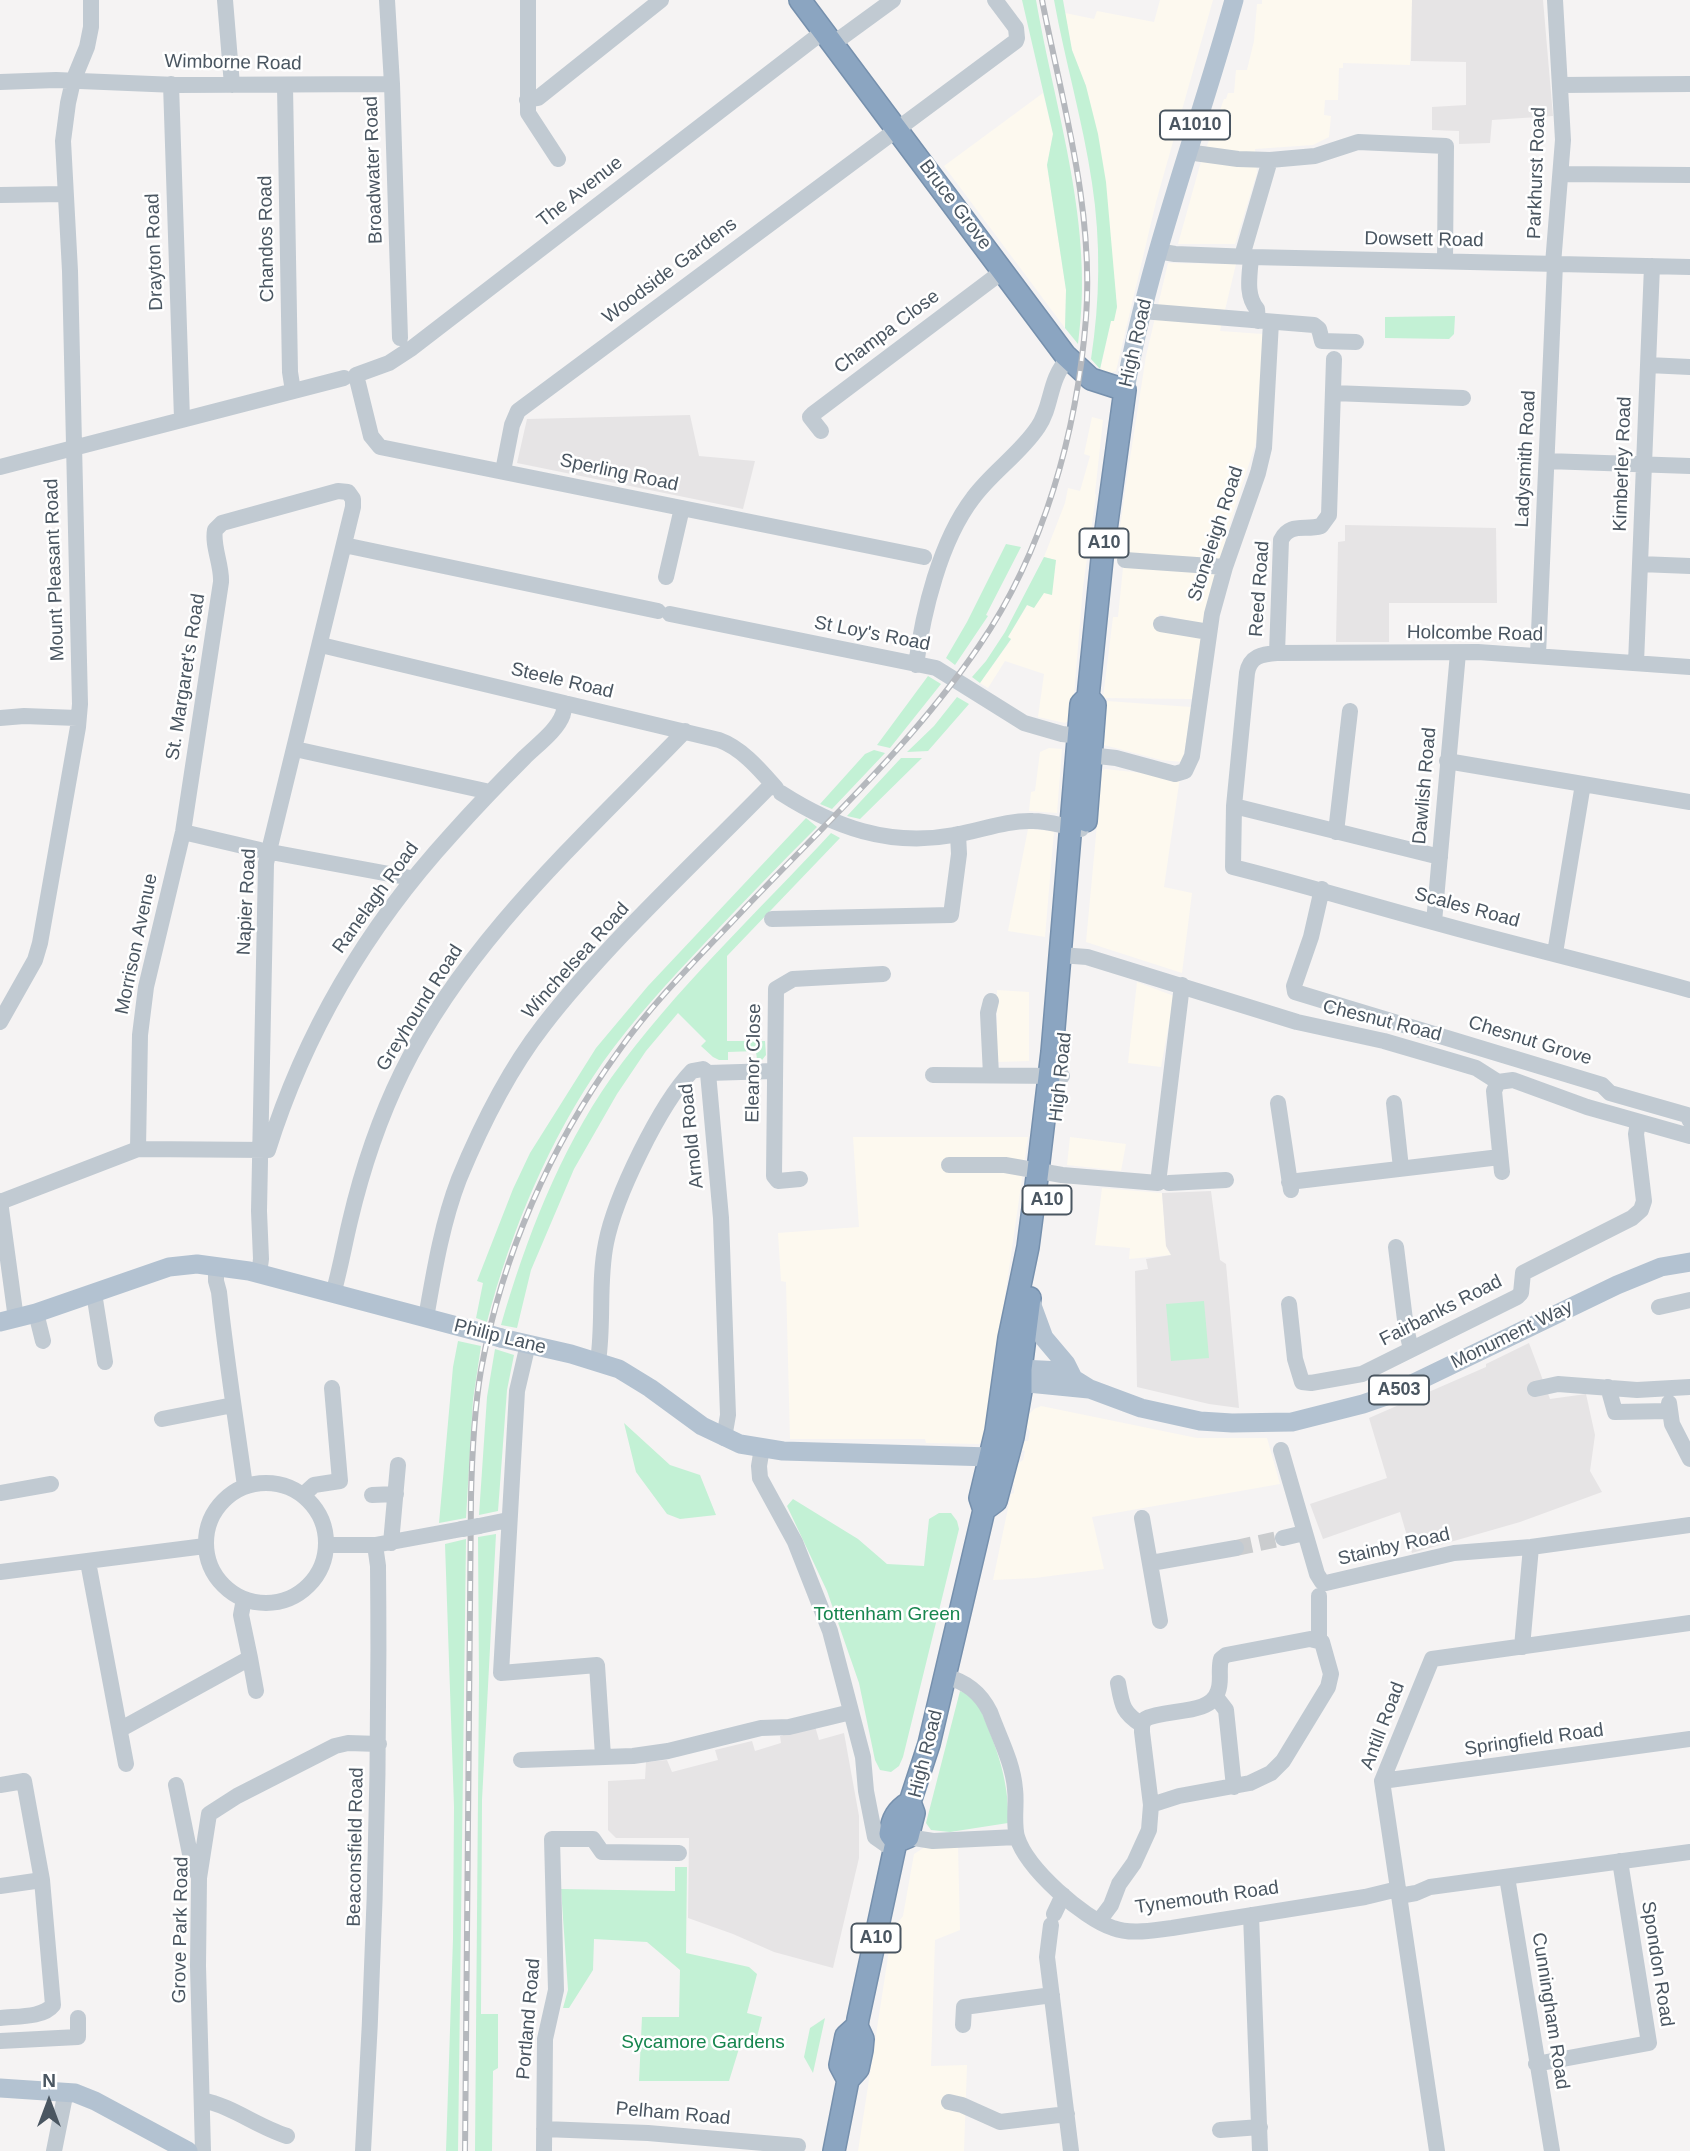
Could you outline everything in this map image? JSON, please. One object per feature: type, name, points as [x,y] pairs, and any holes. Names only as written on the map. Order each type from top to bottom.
[{"type":"highway","name":"Bruce Grove","points":[[800,0],[1068,359],[1091,379],[1125,390]]},
{"type":"highway","name":"High Road","points":[[999,1457],[1030,1300],[1056,1076],[1078,828],[1085,746],[1081,704],[1088,697],[1104,545],[1125,390]]},
{"type":"highway","name":"High Road","points":[[834,2151],[848,2080],[858,2068],[862,2050],[863,2039],[857,2026],[900,1844],[914,1812],[910,1802],[929,1744],[984,1510],[980,1498],[1019,1405],[1016,1375],[1028,1247],[1044,1171]]},
{"type":"main road","name":"High Road","points":[[1125,390],[1157,251],[1234,0]]},
{"type":"main road","name":"Monument Way","points":[[1016,1375],[1061,1371],[1069,1382],[1141,1408],[1200,1421],[1249,1424],[1292,1422],[1389,1395],[1617,1285],[1661,1268],[1690,1262]]},
{"type":"main road","name":"Philip Lane","points":[[8,1320],[36,1313],[169,1267],[185,1264],[216,1266],[259,1274],[598,1361],[631,1375],[702,1426],[724,1438],[762,1448],[999,1457]]},
{"type":"main road","name":"A503","points":[[1030,1300],[1044,1338],[1066,1364],[1069,1382]]},
{"type":"main road","points":[[1019,1405],[1069,1382]]},
{"type":"main road","points":[[0,2088],[66,2091],[95,2101],[169,2146],[188,2151]]},
{"type":"street","name":"Mount Pleasant Road","points":[[0,1022],[35,960],[40,943],[78,727],[80,636],[63,141],[73,81],[87,47],[91,27],[91,0]]},
{"type":"street","points":[[225,0],[232,85]]},
{"type":"street","name":"Broadwater Road","points":[[387,0],[402,345]]},
{"type":"street","points":[[528,0],[529,118],[558,159]]},
{"type":"street","points":[[527,100],[538,98],[661,0]]},
{"type":"street","name":"The Avenue","points":[[0,467],[350,376],[389,363],[402,345],[829,37],[892,0]]},
{"type":"street","name":"Woodside Gardens","points":[[503,471],[512,425],[518,411],[1016,41],[1016,28],[995,0]]},
{"type":"street","name":"Parkhurst Road","points":[[1554,264],[1563,140],[1555,0]]},
{"type":"street","name":"Wimborne Road","points":[[0,82],[56,80],[285,86],[392,84]]},
{"type":"street","points":[[56,80],[68,103]]},
{"type":"street","name":"Drayton Road","points":[[173,84],[181,419]]},
{"type":"street","points":[[1560,85],[1690,84]]},
{"type":"street","name":"Chandos Road","points":[[285,86],[290,372],[293,391]]},
{"type":"street","points":[[1187,152],[1270,160],[1315,156],[1357,142],[1446,146],[1445,261]]},
{"type":"street","name":"Stoneleigh Road","points":[[1085,746],[1115,758],[1169,773],[1185,771],[1194,743],[1209,632],[1225,567],[1264,453],[1267,425],[1265,321],[1251,302],[1246,256],[1270,160]]},
{"type":"street","points":[[1561,174],[1690,175]]},
{"type":"street","points":[[0,195],[65,194]]},
{"type":"street","name":"Dowsett Road","points":[[1157,251],[1175,254],[1690,267]]},
{"type":"street","name":"Ladysmith Road","points":[[1538,655],[1554,264]]},
{"type":"street","name":"Kimberley Road","points":[[1636,663],[1652,266]]},
{"type":"street","name":"Champa Close","points":[[821,430],[810,417],[813,414],[1003,271]]},
{"type":"street","points":[[1142,311],[1314,325],[1319,328],[1322,341],[1356,342]]},
{"type":"street","points":[[916,664],[939,560],[972,499],[1019,452],[1042,421],[1051,386],[1068,359]]},
{"type":"street","name":"Reed Road","points":[[1277,653],[1281,540],[1286,532],[1294,528],[1321,526],[1328,515],[1334,359]]},
{"type":"street","points":[[1648,365],[1690,367]]},
{"type":"street","name":"Sperling Road","points":[[350,376],[371,436],[380,447],[503,471],[681,513],[924,557]]},
{"type":"street","points":[[1333,393],[1463,398]]},
{"type":"street","points":[[1547,461],[1690,467]]},
{"type":"street","name":"Napier Road","points":[[215,530],[222,523],[338,491],[348,492],[353,499],[321,645],[266,863],[259,1274]]},
{"type":"street","points":[[666,577],[681,513]]},
{"type":"street","name":"St. Margaret's Road","points":[[183,832],[221,582],[215,530]]},
{"type":"street","name":"St Loy's Road","points":[[344,545],[942,671],[977,696],[1024,723],[1085,746]]},
{"type":"street","points":[[1125,560],[1225,567]]},
{"type":"street","points":[[1640,564],[1690,566]]},
{"type":"street","points":[[1161,624],[1209,632]]},
{"type":"street","name":"Steele Road","points":[[321,645],[685,731],[729,744],[777,788],[821,817],[852,830],[922,838],[1026,821],[1078,828]]},
{"type":"street","name":"Holcombe Road","points":[[1234,806],[1247,673],[1251,662],[1258,656],[1277,653],[1538,655],[1690,667]]},
{"type":"street","name":"Dawlish Road","points":[[1434,922],[1458,653]]},
{"type":"street","name":"Ranelagh Road","points":[[260,1151],[268,1150],[281,1109],[326,1009],[356,959],[411,878],[548,733],[563,713],[564,703]]},
{"type":"street","points":[[1336,832],[1350,710]]},
{"type":"street","points":[[0,718],[77,718]]},
{"type":"street","name":"Greyhound Road","points":[[333,1294],[367,1157],[402,1071],[438,1012],[488,940],[522,901],[685,731]]},
{"type":"street","points":[[295,749],[490,792]]},
{"type":"street","points":[[1447,761],[1690,802]]},
{"type":"street","points":[[1555,953],[1583,784]]},
{"type":"street","name":"Winchelsea Road","points":[[426,1318],[441,1238],[458,1182],[510,1077],[542,1028],[573,991],[777,788]]},
{"type":"street","points":[[1234,806],[1440,857]]},
{"type":"street","name":"Scales Road","points":[[1234,806],[1234,867],[1690,990]]},
{"type":"street","points":[[183,832],[268,852],[411,878]]},
{"type":"street","name":"Morrison Avenue","points":[[138,1149],[140,1035],[146,987],[183,832]]},
{"type":"street","points":[[772,919],[951,915],[959,854],[958,834]]},
{"type":"street","name":"Chesnut Grove","points":[[1322,889],[1294,992],[1602,1085],[1611,1093],[1687,1115],[1689,1129]]},
{"type":"street","name":"Chesnut Road","points":[[1067,955],[1087,957],[1297,1022],[1384,1041],[1458,1062],[1476,1068],[1498,1082],[1513,1080],[1638,1123],[1689,1129]]},
{"type":"street","name":"Eleanor Close","points":[[800,1180],[778,1181],[774,1176],[776,989],[793,979],[883,974]]},
{"type":"street","points":[[1163,1183],[1182,985]]},
{"type":"street","points":[[991,1001],[988,1013],[991,1075]]},
{"type":"street","name":"Arnold Road","points":[[598,1361],[603,1266],[610,1228],[638,1160],[664,1111],[692,1071],[703,1069],[708,1073],[721,1218],[729,1415],[724,1438]]},
{"type":"street","points":[[708,1073],[774,1071]]},
{"type":"street","points":[[933,1075],[1056,1076]]},
{"type":"street","points":[[1278,1103],[1290,1187],[1401,1168],[1501,1164],[1494,1091],[1498,1082]]},
{"type":"street","points":[[1394,1103],[1401,1168]]},
{"type":"street","points":[[261,1107],[281,1109]]},
{"type":"street","name":"Fairbanks Road","points":[[1289,1304],[1295,1359],[1302,1382],[1311,1383],[1362,1374],[1517,1297],[1521,1293],[1523,1273],[1637,1214],[1644,1201],[1636,1134],[1638,1123]]},
{"type":"street","points":[[8,1320],[0,1201],[138,1149],[260,1151]]},
{"type":"street","points":[[949,1165],[1005,1165],[1163,1183],[1216,1176]]},
{"type":"street","points":[[1396,1247],[1411,1349]]},
{"type":"street","points":[[216,1266],[245,1486]]},
{"type":"street","points":[[94,1293],[105,1362]]},
{"type":"street","points":[[1659,1307],[1690,1300]]},
{"type":"street","points":[[36,1313],[43,1341]]},
{"type":"street","points":[[528,1344],[517,1391],[501,1673],[597,1665],[603,1756]]},
{"type":"street","points":[[1535,1389],[1558,1384],[1669,1390],[1690,1387]]},
{"type":"street","points":[[1608,1387],[1615,1412],[1668,1411]]},
{"type":"street","points":[[303,1495],[314,1485],[340,1481],[332,1388]]},
{"type":"street","points":[[1669,1390],[1668,1411],[1672,1424],[1690,1458]]},
{"type":"street","points":[[162,1419],[233,1405]]},
{"type":"street","points":[[762,1448],[760,1478],[795,1542],[830,1631],[863,1757],[875,1837],[900,1844],[1017,1837],[1015,1787],[986,1704],[968,1685],[944,1676]]},
{"type":"street","name":"Stainby Road","points":[[1281,1450],[1320,1589],[1334,1583],[1454,1553],[1531,1547],[1690,1525]]},
{"type":"street","name":"Beaconsfield Road","points":[[363,2151],[376,1922],[378,1566],[396,1494],[398,1465]]},
{"type":"street","points":[[262,1482],[292,1489],[312,1504],[322,1520],[326,1545],[324,1558],[317,1575],[299,1593],[275,1602],[244,1599],[228,1590],[209,1565],[205,1546],[207,1527],[215,1510],[227,1496],[245,1486],[262,1482]]},
{"type":"street","points":[[0,1493],[51,1484]]},
{"type":"street","points":[[372,1495],[396,1494]]},
{"type":"street","points":[[1142,1518],[1160,1621]]},
{"type":"street","points":[[326,1545],[383,1544],[508,1520]]},
{"type":"street","points":[[1283,1538],[1304,1533]]},
{"type":"street","points":[[0,1573],[205,1546]]},
{"type":"street","points":[[1522,1647],[1531,1547]]},
{"type":"street","points":[[1151,1563],[1236,1548]]},
{"type":"street","points":[[88,1562],[126,1764]]},
{"type":"street","points":[[1151,1805],[1179,1796],[1234,1787],[1262,1779],[1278,1768],[1330,1680],[1325,1647],[1318,1639],[1320,1589]]},
{"type":"street","points":[[244,1599],[241,1615],[256,1692]]},
{"type":"street","name":"Antill Road","points":[[1437,2151],[1382,1781],[1432,1659],[1690,1623]]},
{"type":"street","points":[[1099,1921],[1111,1905],[1119,1884],[1134,1863],[1149,1830],[1151,1805],[1142,1725],[1145,1719],[1206,1707],[1216,1697],[1220,1680],[1219,1666],[1226,1655],[1318,1639]]},
{"type":"street","points":[[121,1729],[250,1658]]},
{"type":"street","points":[[1118,1683],[1123,1709],[1142,1725]]},
{"type":"street","points":[[1216,1697],[1226,1710],[1234,1787]]},
{"type":"street","points":[[521,1760],[633,1756],[668,1751],[761,1728],[789,1727],[851,1712]]},
{"type":"street","name":"Springfield Road","points":[[1382,1781],[1690,1739]]},
{"type":"street","points":[[182,1816],[209,1814],[237,1796],[335,1746],[348,1743],[379,1744]]},
{"type":"street","points":[[0,1785],[24,1781],[42,1880],[53,2005],[51,2009],[42,2012],[0,2018]]},
{"type":"street","points":[[176,1785],[190,1854],[199,1878]]},
{"type":"street","name":"Grove Park Road","points":[[203,2151],[199,1878],[209,1814]]},
{"type":"street","name":"Tynemouth Road","points":[[1017,1837],[1029,1858],[1063,1895],[1099,1921],[1115,1929],[1150,1931],[1398,1893],[1416,1893],[1425,1888],[1690,1852]]},
{"type":"street","name":"Portland Road","points":[[544,2151],[545,2039],[556,1990],[552,1839],[593,1839],[602,1852],[679,1853]]},
{"type":"street","name":"Spondon Road","points":[[1536,2064],[1649,2043],[1620,1861]]},
{"type":"street","name":"Cunningham Road","points":[[1507,1877],[1552,2151]]},
{"type":"street","points":[[0,1886],[42,1880]]},
{"type":"street","points":[[1063,1895],[1052,1920],[1047,1957],[1071,2151]]},
{"type":"street","points":[[1251,1915],[1260,2151]]},
{"type":"street","points":[[963,2025],[964,2007],[1052,1995]]},
{"type":"street","points":[[0,2041],[78,2037],[78,2018]]},
{"type":"street","points":[[54,2151],[66,2091]]},
{"type":"street","points":[[202,2100],[214,2102],[287,2136]]},
{"type":"street","points":[[949,2102],[1000,2122],[1066,2114]]},
{"type":"street","points":[[1220,2130],[1260,2127]]},
{"type":"street","name":"Pelham Road","points":[[544,2129],[635,2132],[798,2146]]},
{"type":"shaded area","points":[[1160,0],[1213,0],[1156,202],[1116,371],[1110,373],[1100,371],[1111,321],[1117,307],[1110,237],[1086,86],[1072,50],[1065,13],[1094,19],[1097,11],[1154,22]]},
{"type":"shaded area","points":[[1262,0],[1412,0],[1410,65],[1343,63],[1343,68],[1339,68],[1338,100],[1325,100],[1324,115],[1331,116],[1329,137],[1313,145],[1255,149],[1257,173],[1235,244],[1178,244],[1200,165],[1224,99],[1228,93],[1234,93],[1236,70],[1247,70],[1254,41],[1257,4],[1262,4]]},
{"type":"shaded area","points":[[1412,0],[1543,0],[1553,116],[1492,120],[1490,143],[1459,144],[1459,131],[1432,130],[1432,107],[1466,105],[1466,62],[1411,61]]},
{"type":"shaded area","points":[[1043,93],[1053,134],[1047,165],[1066,290],[1065,328],[944,166]]},
{"type":"shaded area","points":[[1168,263],[1236,264],[1220,331],[1263,334],[1259,433],[1231,520],[1203,624],[1159,614],[1158,631],[1201,638],[1192,699],[1103,698],[1113,617],[1118,617],[1124,558],[1116,557],[1126,484],[1146,356]]},
{"type":"shaded area","points":[[690,415],[699,456],[755,461],[743,509],[517,463],[527,419]]},
{"type":"shaded area","points":[[1092,417],[1103,420],[1083,587],[1072,719],[1065,723],[1038,717],[1044,674],[1005,661],[988,688],[980,683],[1011,640],[1008,637],[1028,604],[1044,592],[1051,595],[1056,560],[1044,557],[1068,488],[1080,491],[1090,456],[1084,454]]},
{"type":"shaded area","points":[[1345,525],[1496,528],[1497,603],[1389,603],[1389,642],[1336,642],[1338,542],[1345,541]]},
{"type":"shaded area","points":[[1107,701],[1191,707],[1183,762],[1161,760],[1104,745]]},
{"type":"shaded area","points":[[1049,748],[1062,749],[1057,813],[1029,811],[1031,792],[1035,791],[1040,752]]},
{"type":"shaded area","points":[[1105,769],[1180,777],[1164,887],[1192,893],[1182,973],[1086,942],[1102,771]]},
{"type":"shaded area","points":[[1028,829],[1054,831],[1045,937],[1008,931]]},
{"type":"shaded area","points":[[1137,982],[1174,996],[1161,1067],[1128,1063]]},
{"type":"shaded area","points":[[997,990],[1029,992],[1029,1061],[997,1062]]},
{"type":"shaded area","points":[[853,1137],[1028,1137],[993,1366],[988,1417],[979,1444],[926,1443],[925,1439],[790,1439],[786,1282],[781,1281],[778,1233],[859,1227]]},
{"type":"shaded area","points":[[1070,1137],[1126,1144],[1121,1171],[1067,1165]]},
{"type":"shaded area","points":[[1102,1188],[1162,1193],[1166,1246],[1171,1255],[1129,1259],[1130,1248],[1095,1245]]},
{"type":"shaded area","points":[[1211,1191],[1220,1260],[1226,1264],[1239,1408],[1209,1404],[1137,1387],[1135,1271],[1148,1269],[1146,1259],[1171,1255],[1166,1246],[1162,1193]]},
{"type":"shaded area","points":[[1529,1343],[1550,1399],[1586,1394],[1595,1435],[1590,1471],[1602,1492],[1520,1522],[1412,1553],[1400,1512],[1323,1539],[1310,1504],[1387,1478],[1369,1418],[1486,1367],[1486,1364]]},
{"type":"shaded area","points":[[1041,1406],[1197,1438],[1267,1438],[1280,1484],[1092,1517],[1104,1569],[1035,1578],[993,1580],[1011,1494],[1014,1493],[1013,1467],[1023,1460],[1023,1441],[1028,1441],[1030,1432],[1027,1427],[1028,1415]]},
{"type":"shaded area","points":[[815,1726],[819,1740],[844,1733],[859,1816],[859,1858],[833,1968],[774,1952],[688,1918],[689,1838],[616,1838],[608,1830],[608,1781],[645,1779],[646,1762],[667,1760],[672,1772],[718,1760],[715,1750],[752,1741],[755,1751],[781,1743],[780,1736]]},
{"type":"shaded area","points":[[928,1845],[958,1845],[960,1930],[935,1940],[931,2066],[967,2065],[964,2151],[858,2151],[892,1931],[903,1916],[914,1854]]},
{"type":"green space","points":[[1022,0],[1036,0],[1071,171],[1081,257],[1082,300],[1078,344],[1065,328],[1066,290],[1047,165],[1053,134]]},
{"type":"green space","points":[[1054,0],[1063,0],[1072,50],[1086,86],[1098,134],[1106,182],[1117,307],[1100,369],[1091,359],[1098,271],[1095,205],[1084,137]]},
{"type":"green space","points":[[1455,316],[1454,334],[1449,339],[1385,338],[1385,317]]},
{"type":"green space","points":[[1006,544],[1021,547],[986,615],[988,616],[955,665],[946,658]]},
{"type":"green space","points":[[1044,557],[1056,560],[1052,595],[1044,593],[1034,608],[1027,605],[1008,637],[1011,639],[980,683],[972,677],[1005,632]]},
{"type":"green space","points":[[928,676],[941,684],[890,748],[877,745]]},
{"type":"green space","points":[[957,697],[969,704],[928,751],[907,752],[934,726]]},
{"type":"green space","points":[[874,750],[885,753],[832,809],[820,804],[865,754]]},
{"type":"green space","points":[[901,758],[922,758],[860,819],[847,816]]},
{"type":"green space","points":[[806,818],[817,827],[745,900],[639,1016],[583,1092],[549,1154],[520,1220],[487,1322],[476,1318],[483,1283],[477,1281],[513,1189],[530,1153],[596,1048],[648,986]]},
{"type":"green space","points":[[831,833],[840,838],[727,956],[727,1041],[765,1041],[766,1055],[762,1060],[757,1060],[756,1051],[728,1052],[728,1060],[719,1060],[701,1046],[706,1041],[678,1013],[646,1051],[617,1094],[574,1169],[531,1270],[517,1328],[501,1325],[521,1261],[546,1197],[592,1106],[636,1045],[689,982]]},
{"type":"green space","points":[[1204,1301],[1209,1358],[1171,1361],[1166,1304]]},
{"type":"green space","points":[[458,1341],[481,1346],[473,1400],[466,1518],[439,1523],[453,1367]]},
{"type":"green space","points":[[495,1349],[514,1355],[507,1390],[498,1511],[479,1515],[487,1397]]},
{"type":"green space","points":[[624,1423],[670,1465],[700,1475],[716,1515],[680,1519],[667,1514],[636,1472]]},
{"type":"green space","name":"Tottenham Green","points":[[793,1499],[858,1539],[887,1564],[924,1566],[929,1519],[939,1513],[951,1513],[957,1521],[959,1529],[903,1757],[899,1766],[891,1772],[880,1770],[875,1760],[859,1683],[827,1591],[787,1506]]},
{"type":"green space","points":[[496,1534],[482,1800],[481,2014],[498,2014],[498,2068],[493,2071],[492,2151],[475,2151],[478,1537]]},
{"type":"green space","points":[[466,1539],[458,2151],[446,2151],[454,1807],[445,1544]]},
{"type":"green space","points":[[960,1691],[975,1697],[994,1743],[1006,1790],[1008,1823],[950,1832],[931,1830],[926,1823]]},
{"type":"green space","name":"Sycamore Gardens","points":[[675,1867],[687,1867],[686,1953],[749,1967],[757,1974],[747,2013],[762,2017],[755,2045],[741,2042],[729,2081],[639,2081],[642,2017],[679,2017],[680,1970],[647,1942],[594,1939],[593,1970],[569,2008],[563,2008],[568,1990],[561,1889],[675,1891]]},
{"type":"green space","points":[[825,2018],[813,2073],[804,2057],[810,2028]]},
{"type":"tunnel","points":[[1236,1548],[1283,1538]]},
{"type":"railway","points":[[465,2151],[471,1481],[477,1401],[490,1327],[502,1285],[532,1204],[550,1164],[593,1088],[648,1013],[680,977],[869,780],[927,715],[979,646],[1002,609],[1039,531],[1054,489],[1075,404],[1086,318],[1087,277],[1075,158],[1042,0]]}]
